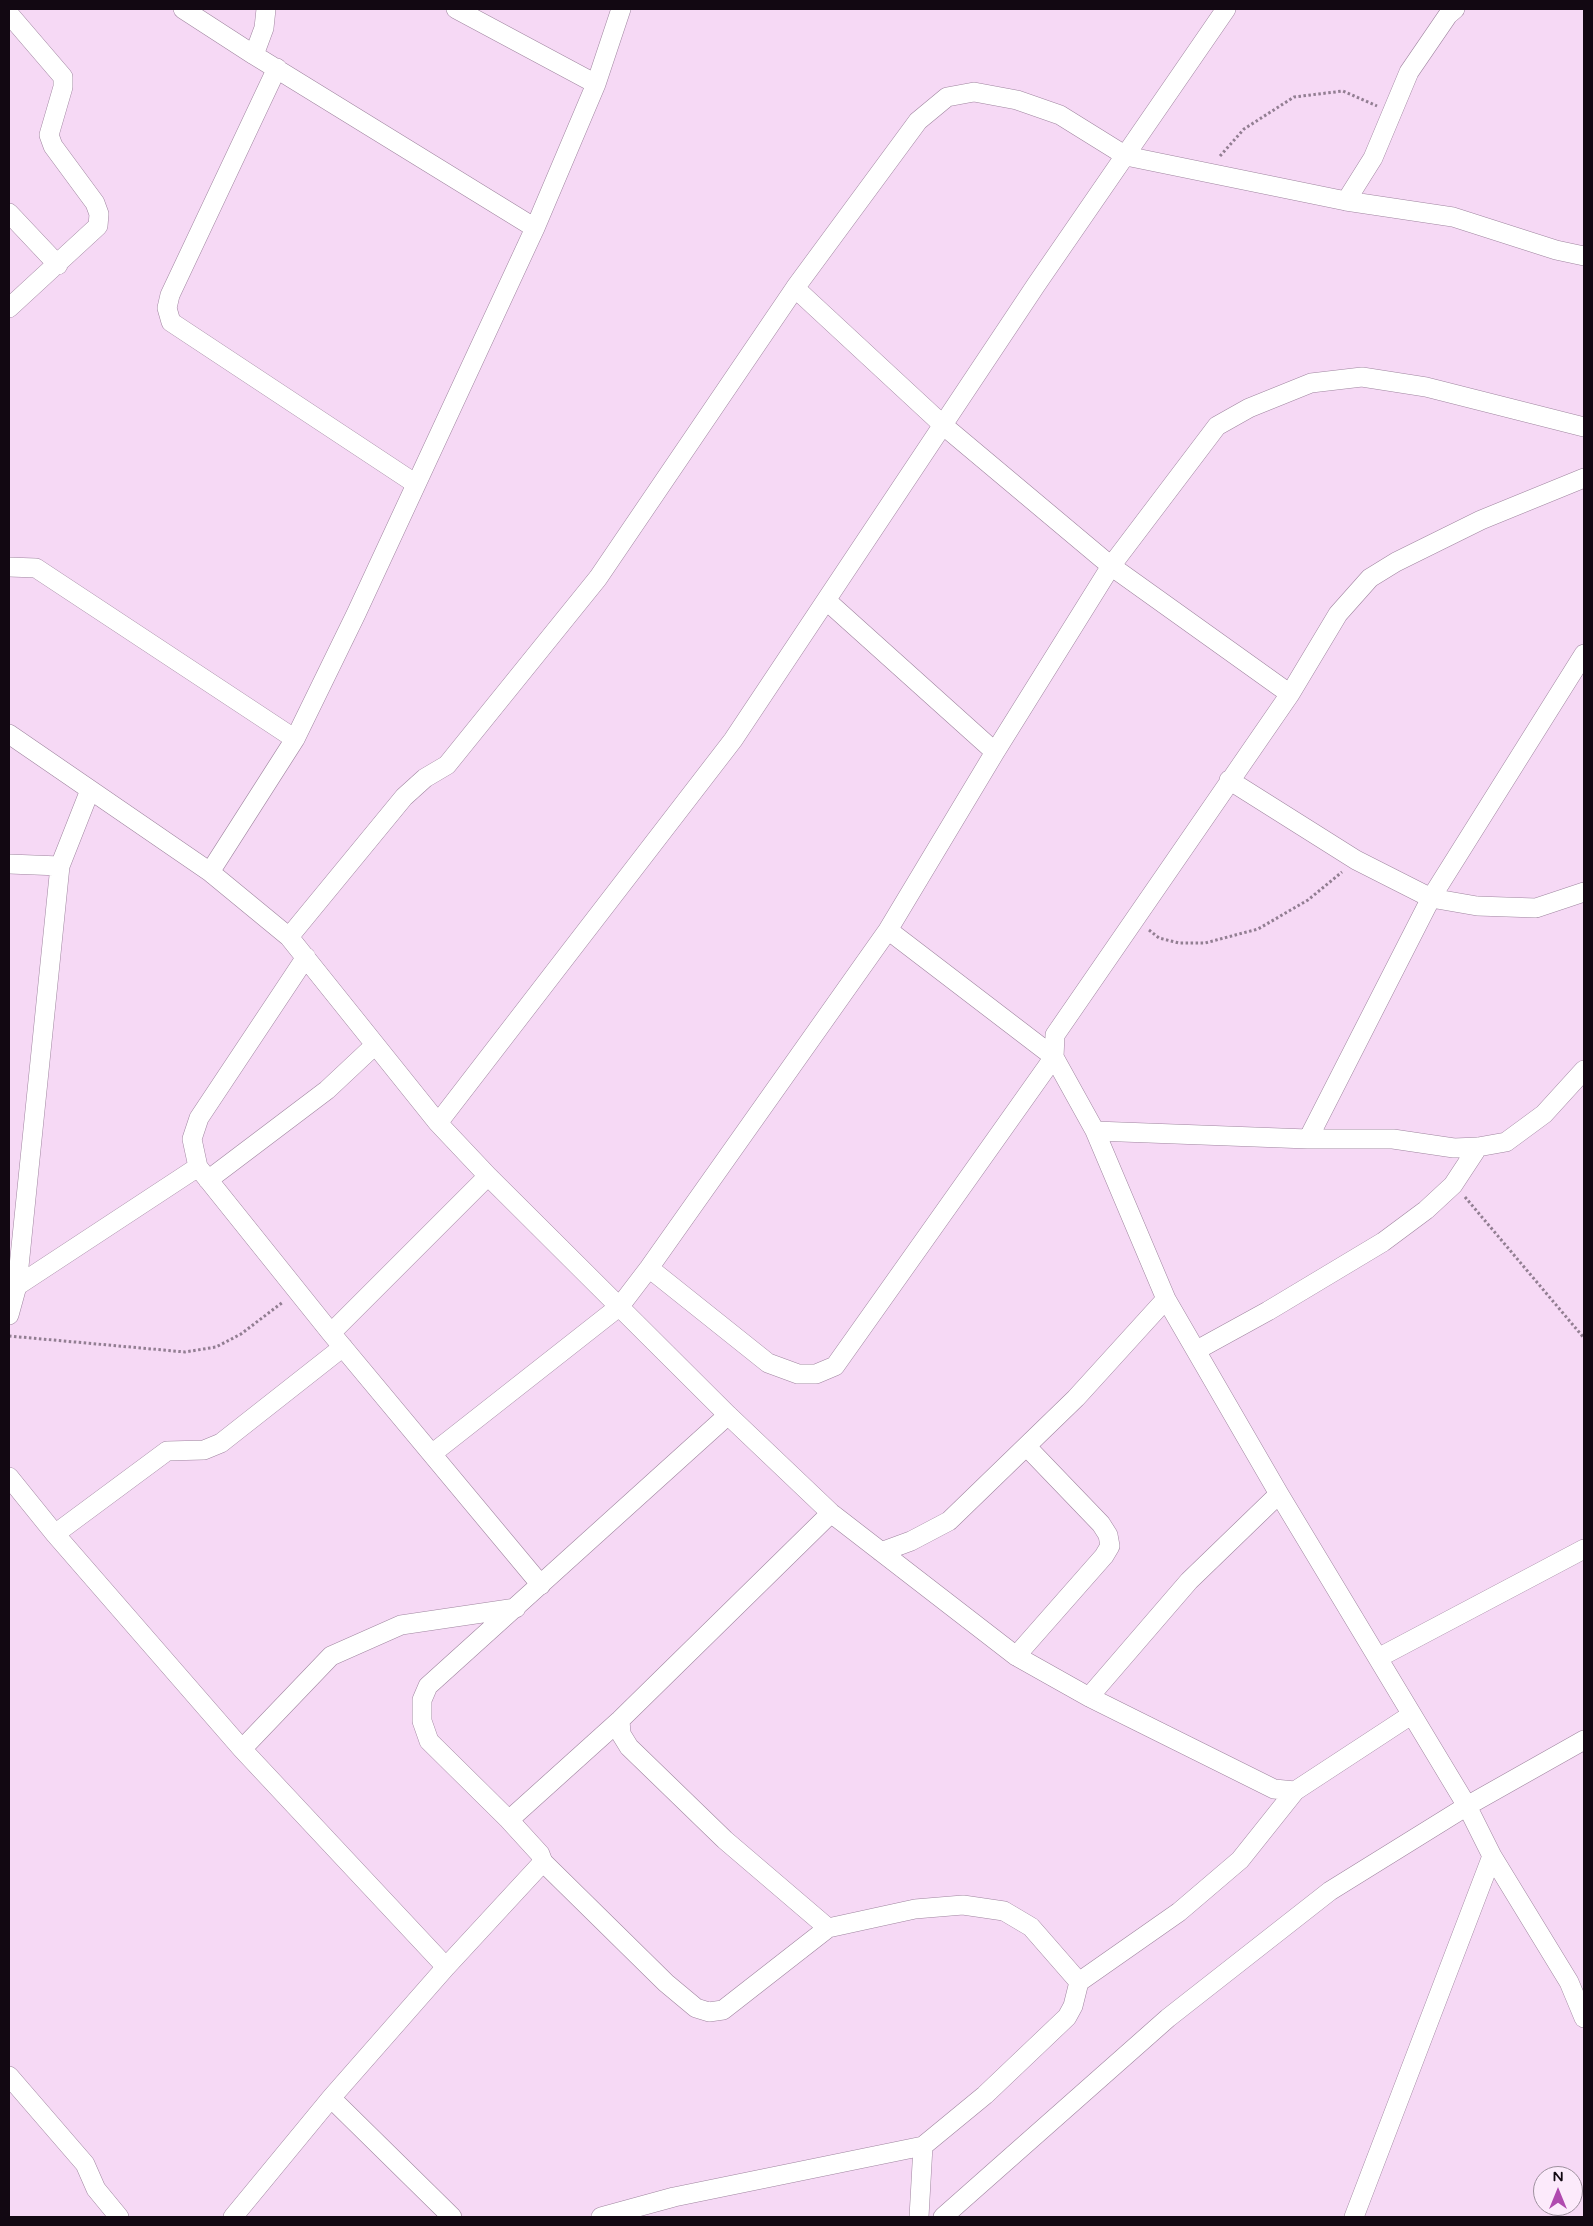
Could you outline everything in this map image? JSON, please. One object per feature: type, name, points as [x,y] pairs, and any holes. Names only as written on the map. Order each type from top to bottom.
[{"type":"street","points":[[183,9],[254,55],[535,228]]},
{"type":"street","points":[[254,55],[264,28],[266,9]]},
{"type":"street","points":[[456,9],[596,84]]},
{"type":"street","points":[[210,872],[295,740],[535,228],[596,84],[621,9]]},
{"type":"street","points":[[438,1123],[733,740],[944,426],[1036,285],[1226,9]]},
{"type":"street","points":[[1346,201],[1373,158],[1409,72],[1448,15],[1455,9]]},
{"type":"street","points":[[9,14],[63,77],[63,87],[49,135],[54,146],[95,203],[100,214],[98,226],[58,265],[9,308]]},
{"type":"street","points":[[277,68],[170,295],[167,308],[170,322],[416,484]]},
{"type":"street","points":[[289,937],[404,797],[425,778],[447,765],[598,578],[795,288],[918,120],[947,97],[974,92],[1017,100],[1060,115],[1126,156],[1191,171],[1346,201],[1452,217],[1556,250],[1584,256]]},
{"type":"street","points":[[9,213],[58,265]]},
{"type":"street","points":[[795,288],[944,426],[1111,566],[1290,694]]},
{"type":"street","points":[[433,1453],[620,1306],[649,1268],[888,930],[994,752],[1111,566],[1217,426],[1249,408],[1311,383],[1362,377],[1408,384],[1584,427]]},
{"type":"street","points":[[649,1268],[768,1363],[798,1374],[816,1374],[835,1366],[1054,1057],[1055,1035],[1290,694],[1338,614],[1370,578],[1396,562],[1480,520],[1584,478]]},
{"type":"street","points":[[9,567],[36,568],[295,740]]},
{"type":"street","points":[[827,601],[994,752]]},
{"type":"street","points":[[1308,1139],[1431,898],[1584,654]]},
{"type":"street","points":[[9,734],[210,872],[289,937],[438,1123],[488,1176],[728,1415],[831,1513],[1016,1656],[1089,1697],[1274,1789],[1295,1791]]},
{"type":"street","points":[[1229,780],[1356,860],[1431,898],[1477,906],[1536,908],[1584,892]]},
{"type":"street","points":[[9,1315],[17,1286],[16,1215],[60,866],[90,790]]},
{"type":"street","points":[[9,864],[60,866]]},
{"type":"street","points":[[888,930],[1054,1057],[1095,1131],[1166,1299],[1279,1494],[1467,1806],[1492,1856],[1569,1982],[1584,2018]]},
{"type":"street","points":[[306,957],[199,1118],[192,1139],[203,1174],[343,1347],[541,1585]]},
{"type":"street","points":[[17,1286],[203,1174],[328,1090],[375,1045]]},
{"type":"street","points":[[1095,1131],[1308,1139],[1393,1139],[1454,1148],[1478,1146],[1506,1142],[1544,1114],[1584,1070]]},
{"type":"street","points":[[1196,1350],[1268,1311],[1383,1242],[1426,1210],[1454,1184],[1478,1146]]},
{"type":"street","points":[[331,1332],[488,1176]]},
{"type":"street","points":[[881,1552],[911,1541],[949,1520],[1076,1398],[1166,1299]]},
{"type":"street","points":[[55,1534],[167,1451],[204,1450],[221,1443],[343,1347]]},
{"type":"street","points":[[728,1415],[428,1686],[422,1700],[422,1721],[429,1741],[509,1820],[540,1854],[543,1862],[666,1983],[696,2008],[709,2012],[723,2010],[828,1928],[915,1909],[963,1905],[1004,1911],[1030,1927],[1080,1982]]},
{"type":"street","points":[[1016,1656],[1104,1556],[1110,1546],[1108,1535],[1101,1524],[1027,1446]]},
{"type":"street","points":[[9,1478],[55,1534],[242,1749],[446,1967]]},
{"type":"street","points":[[1089,1697],[1189,1581],[1279,1494]]},
{"type":"street","points":[[509,1820],[620,1720],[831,1513]]},
{"type":"street","points":[[1378,1658],[1584,1549]]},
{"type":"street","points":[[242,1749],[331,1656],[402,1625],[516,1608]]},
{"type":"street","points":[[601,2217],[674,2198],[923,2146],[985,2095],[1067,2017],[1073,2006],[1080,1982],[1180,1912],[1240,1860],[1295,1791],[1411,1715]]},
{"type":"street","points":[[620,1720],[622,1734],[630,1748],[725,1840],[828,1928]]},
{"type":"street","points":[[943,2217],[1168,2018],[1330,1891],[1467,1806],[1584,1740]]},
{"type":"street","points":[[1354,2217],[1492,1856]]},
{"type":"street","points":[[242,2214],[331,2098],[446,1967],[543,1862]]},
{"type":"street","points":[[9,2076],[85,2164],[96,2189],[119,2217]]},
{"type":"street","points":[[331,2098],[452,2217]]},
{"type":"street","points":[[919,2217],[923,2146]]},
{"type":"path","points":[[1191,171],[1220,156],[1244,129],[1294,97],[1344,91],[1392,112]]},
{"type":"path","points":[[1134,920],[1159,938],[1179,943],[1205,943],[1258,929],[1308,900],[1356,860]]},
{"type":"path","points":[[1454,1184],[1584,1338]]},
{"type":"path","points":[[9,1336],[185,1352],[216,1347],[241,1334],[299,1291]]}]
